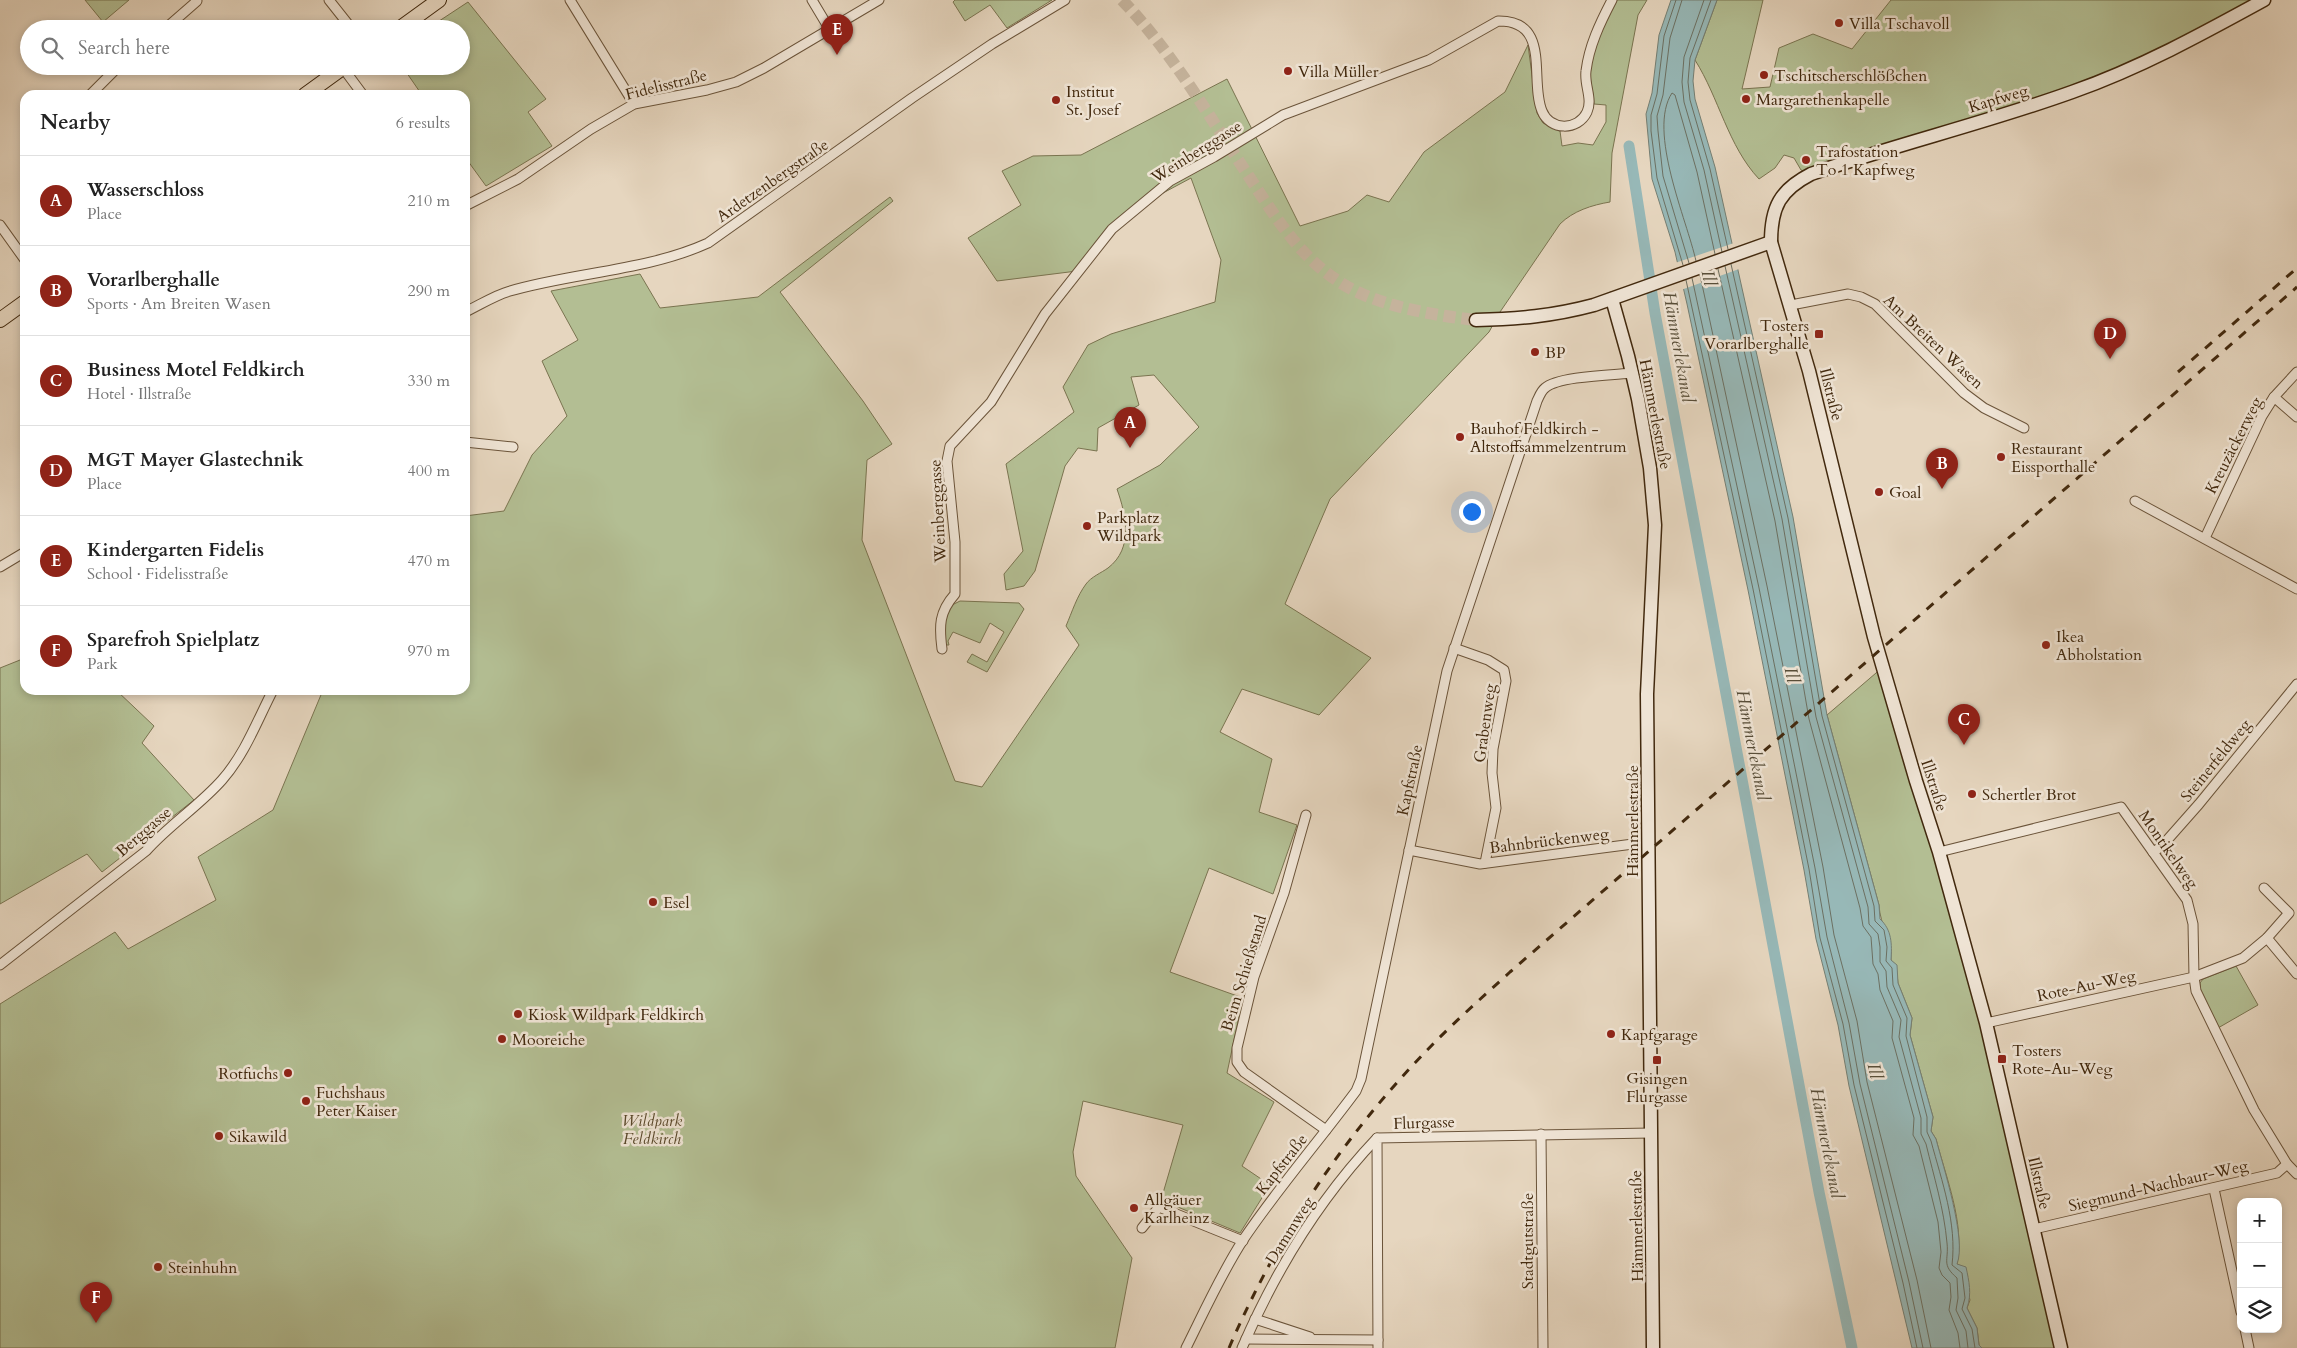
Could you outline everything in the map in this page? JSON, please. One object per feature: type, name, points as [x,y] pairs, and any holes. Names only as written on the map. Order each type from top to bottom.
[{"type":"main road","points":[[411,20],[439,0]]},
{"type":"main road","points":[[312,90],[333,75]]},
{"type":"main road","points":[[0,320],[20,306]]},
{"type":"street","points":[[329,0],[345,20]]},
{"type":"street","points":[[570,0],[634,104]]},
{"type":"street","points":[[812,0],[830,30]]},
{"type":"street","name":"Fidelisstraße","points":[[470,203],[518,179],[592,129],[634,104],[707,90],[742,79],[830,30],[879,0]]},
{"type":"street","name":"Ardetzenbergstraße","points":[[470,310],[510,291],[660,260],[708,243],[912,98],[992,44],[1065,0]]},
{"type":"street","name":"Weinberggasse","points":[[942,650],[940,618],[945,605],[955,594],[955,542],[947,461],[950,446],[984,412],[1045,314],[1112,228],[1170,181],[1214,158],[1283,115],[1429,60],[1498,21],[1516,24],[1528,32],[1532,38],[1537,60],[1542,111],[1552,124],[1566,126],[1581,121],[1588,111],[1590,104],[1585,74],[1587,62],[1595,35],[1612,0]]},
{"type":"street","name":"Kapfweg","points":[[1771,242],[1771,226],[1783,195],[1793,183],[1811,174],[1929,135],[2072,92],[2118,74],[2186,43],[2264,0]]},
{"type":"street","points":[[175,20],[197,1]]},
{"type":"street","points":[[95,90],[110,75]]},
{"type":"street","points":[[349,75],[360,90]]},
{"type":"street","points":[[0,225],[20,253]]},
{"type":"street","points":[[1476,320],[1523,319],[1552,315],[1594,305],[1771,242]]},
{"type":"street","name":"Illstraße","points":[[1771,242],[1810,371],[1874,637],[1939,852],[1986,1023],[2061,1348]]},
{"type":"street","name":"Am Breiten Wasen","points":[[1791,305],[1848,294],[1861,297],[1875,304],[1964,393],[1984,408],[2024,428]]},
{"type":"street","name":"Hämmerlestraße","points":[[1612,298],[1633,373],[1650,468],[1655,525],[1647,694],[1653,1348]]},
{"type":"street","name":"Kreuzäckerweg","points":[[2205,538],[2262,416],[2274,397],[2297,372]]},
{"type":"street","name":"Kapfstraße","points":[[1186,1348],[1218,1284],[1243,1241],[1284,1183],[1356,1091],[1361,1079],[1442,692],[1454,648],[1501,513],[1529,421],[1544,388],[1562,381],[1633,373]]},
{"type":"street","points":[[2274,397],[2297,417]]},
{"type":"street","points":[[470,442],[513,446]]},
{"type":"street","points":[[2135,501],[2297,588]]},
{"type":"street","points":[[0,567],[20,555]]},
{"type":"street","name":"Grabenweg","points":[[1454,648],[1488,660],[1504,670],[1506,681],[1493,748],[1492,773],[1496,808],[1485,863]]},
{"type":"street","name":"Steinerfeldweg","points":[[2153,852],[2160,847],[2199,804],[2297,684]]},
{"type":"street","name":"Berggasse","points":[[0,965],[146,851],[158,837],[211,791],[233,767],[242,753],[271,695]]},
{"type":"street","name":"Montikelweg","points":[[1939,852],[2121,807],[2186,900],[2193,924],[2196,991],[2254,1110],[2287,1164],[2297,1174]]},
{"type":"street","name":"Beim Schießstand","points":[[1306,815],[1284,893],[1254,977],[1237,1048],[1237,1062],[1244,1072],[1326,1130]]},
{"type":"street","name":"Bahnbrückenweg","points":[[1409,850],[1485,863],[1633,844]]},
{"type":"street","name":"Rote-Au-Weg","points":[[1986,1023],[2194,977],[2243,958],[2266,938],[2289,913],[2264,888]]},
{"type":"street","points":[[2266,938],[2297,974]]},
{"type":"street","name":"Flurgasse","points":[[1378,1344],[1377,1138],[1651,1133]]},
{"type":"street","name":"Stadtgutstraße","points":[[1541,1134],[1543,1348]]},
{"type":"street","name":"Dammweg","points":[[1242,1348],[1256,1318],[1304,1231],[1357,1159],[1377,1138]]},
{"type":"street","name":"Siegmund-Nachbaur-Weg","points":[[2034,1228],[2277,1173],[2287,1164]]},
{"type":"street","points":[[2214,1188],[2237,1294]]},
{"type":"street","points":[[1142,1228],[1160,1207],[1243,1241]]},
{"type":"street","points":[[1256,1318],[1317,1339]]},
{"type":"street","points":[[2246,1333],[2249,1348]]},
{"type":"street","points":[[1246,1339],[1317,1339],[1378,1344]]},
{"type":"green space","points":[[85,0],[129,0],[105,20],[101,20]]},
{"type":"green space","points":[[955,0],[1052,0],[1007,28],[990,5],[965,21],[953,2]]},
{"type":"green space","name":"Wildpark Feldkirch","points":[[1617,0],[1647,0],[1638,15],[1612,153],[1610,202],[1583,209],[1560,224],[1500,312],[1489,332],[1330,499],[1285,604],[1371,658],[1319,715],[1242,689],[1220,732],[1272,759],[1259,812],[1297,825],[1273,894],[1209,868],[1170,972],[1243,998],[1227,1073],[1274,1102],[1242,1166],[1270,1185],[1240,1233],[1161,1200],[1183,1125],[1083,1101],[1073,1152],[1076,1176],[1132,1258],[1115,1348],[0,1348],[0,1004],[115,932],[128,949],[216,900],[198,857],[273,810],[321,695],[470,695],[470,515],[504,511],[532,455],[567,416],[542,361],[578,340],[551,291],[640,274],[660,308],[758,297],[890,197],[893,201],[780,292],[863,401],[892,444],[867,460],[862,540],[955,781],[982,787],[1079,645],[1066,626],[1083,589],[1091,579],[1108,568],[1122,551],[1126,531],[1117,489],[1160,465],[1199,427],[1154,375],[1131,377],[1139,405],[1098,428],[1097,451],[1078,448],[1065,466],[1035,571],[1024,586],[1006,590],[1004,574],[1023,551],[1006,464],[1074,412],[1063,387],[1088,345],[1111,334],[1215,302],[1221,260],[1191,178],[1163,193],[1114,232],[1085,270],[997,281],[968,238],[1021,205],[1002,171],[1033,156],[1081,155],[1227,79],[1300,226],[1348,211],[1367,195],[1389,202],[1424,152],[1505,92],[1528,45],[1537,113],[1543,123],[1560,131],[1562,146],[1578,143],[1593,145],[1606,122],[1606,105],[1594,104],[1590,77],[1593,54]]},
{"type":"green space","points":[[1717,0],[1763,0],[1742,89],[1770,87],[1779,48],[1813,34],[1852,49],[1891,0],[2264,0],[2118,74],[1811,174],[1801,170],[1794,158],[1784,155],[1775,168],[1759,179],[1739,152],[1695,60]]},
{"type":"green space","points":[[468,2],[546,99],[528,112],[552,146],[486,186],[470,164],[470,90],[419,90],[408,75],[470,75],[470,20],[441,20]]},
{"type":"green space","points":[[960,601],[1019,603],[1024,609],[987,672],[967,662],[972,654],[987,662],[1004,632],[990,623],[980,643],[953,632],[948,641],[949,645],[945,645],[944,621],[950,606]]},
{"type":"green space","points":[[20,660],[20,695],[121,695],[154,726],[142,743],[194,800],[102,872],[87,854],[0,904],[0,668]]},
{"type":"green space","points":[[1883,667],[1939,852],[2061,1348],[1982,1348],[1979,1345],[1977,1328],[1967,1308],[1970,1300],[1961,1266],[1957,1264],[1959,1248],[1957,1217],[1936,1139],[1931,1131],[1933,1117],[1910,1035],[1912,1018],[1898,983],[1896,965],[1891,960],[1890,945],[1827,715]]},
{"type":"green space","points":[[2236,966],[2258,1005],[2218,1028],[2201,994],[2200,983],[2203,979]]},
{"type":"water","name":"Ill","points":[[1671,0],[1717,0],[1695,60],[1693,81],[1695,99],[1715,167],[1793,517],[1827,715],[1879,905],[1880,919],[1889,933],[1891,960],[1897,965],[1898,983],[1912,1018],[1910,1035],[1933,1117],[1931,1131],[1936,1139],[1957,1221],[1959,1253],[1957,1264],[1966,1267],[1970,1293],[1967,1308],[1977,1328],[1979,1345],[1982,1348],[1912,1348],[1849,1086],[1838,1025],[1816,939],[1748,590],[1687,304],[1675,252],[1652,179],[1646,114],[1652,93],[1659,35]]},
{"type":"pier","points":[[1734,243],[1739,269],[1681,290],[1675,263]]},
{"type":"waterway","name":"Hämmerlekanal","points":[[1629,146],[1655,313],[1819,1192],[1852,1348]]},
{"type":"tunnel","points":[[1122,0],[1171,59],[1284,229],[1323,270],[1353,290],[1386,303],[1423,312],[1476,320]]},
{"type":"railway","points":[[2178,372],[2297,268]]},
{"type":"railway","points":[[1229,1348],[1270,1263],[1318,1184],[1374,1109],[1438,1039],[1510,972],[2297,287]]},
{"type":"place","name":"Villa Tschavoll","points":[[1839,23]]},
{"type":"place","name":"Kindergarten Fidelis","points":[[837,55]]},
{"type":"place","name":"Villa Müller","points":[[1288,71]]},
{"type":"place","name":"Tschitscherschlößchen","points":[[1764,75]]},
{"type":"place","name":"Margarethenkapelle","points":[[1746,99]]},
{"type":"place","name":"Institut St. Josef","points":[[1056,100]]},
{"type":"place","name":"Trafostation To 1 Kapfweg","points":[[1806,160]]},
{"type":"place","name":"Tosters Vorarlberghalle","points":[[1819,334]]},
{"type":"place","name":"BP","points":[[1535,352]]},
{"type":"place","name":"MGT Mayer Glastechnik","points":[[2110,359]]},
{"type":"place","name":"Bauhof Feldkirch - Altstoffsammelzentrum","points":[[1460,437]]},
{"type":"place","name":"Wasserschloss","points":[[1130,448]]},
{"type":"place","name":"Restaurant Eissporthalle","points":[[2001,457]]},
{"type":"place","name":"Vorarlberghalle","points":[[1942,489]]},
{"type":"place","name":"Goal","points":[[1879,492]]},
{"type":"place","name":"Parkplatz Wildpark","points":[[1087,526]]},
{"type":"place","name":"Ikea Abholstation","points":[[2046,645]]},
{"type":"place","name":"Business Motel Feldkirch","points":[[1964,745]]},
{"type":"place","name":"Schertler Brot","points":[[1972,794]]},
{"type":"place","name":"Esel","points":[[653,902]]},
{"type":"place","name":"Kiosk Wildpark Feldkirch","points":[[518,1014]]},
{"type":"place","name":"Kapfgarage","points":[[1611,1034]]},
{"type":"place","name":"Mooreiche","points":[[502,1039]]},
{"type":"place","name":"Tosters Rote-Au-Weg","points":[[2002,1059]]},
{"type":"place","name":"Gisingen Flurgasse","points":[[1657,1060]]},
{"type":"place","name":"Rotfuchs","points":[[288,1073]]},
{"type":"place","name":"Fuchshaus Peter Kaiser","points":[[306,1101]]},
{"type":"place","name":"Sikawild","points":[[219,1136]]},
{"type":"place","name":"Allgäuer Karlheinz","points":[[1134,1208]]},
{"type":"place","name":"Steinhuhn","points":[[158,1267]]},
{"type":"place","name":"Sparefroh Spielplatz","points":[[96,1323]]}]
